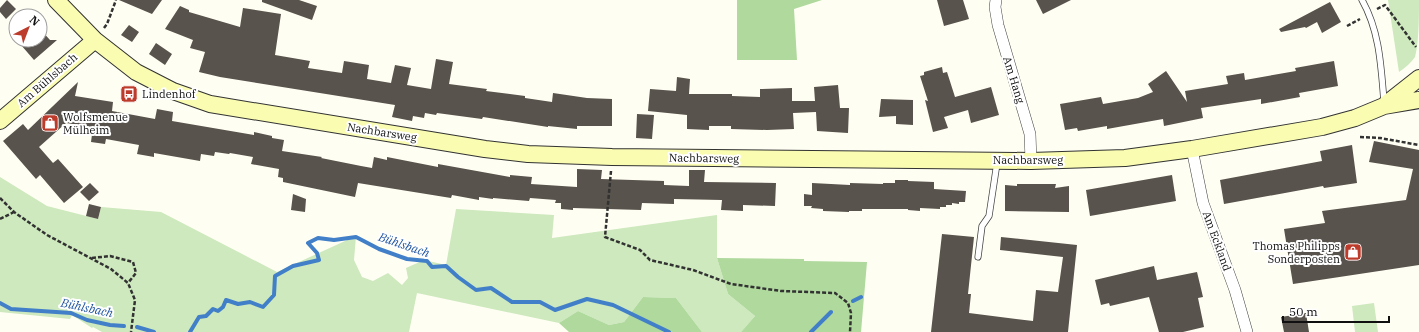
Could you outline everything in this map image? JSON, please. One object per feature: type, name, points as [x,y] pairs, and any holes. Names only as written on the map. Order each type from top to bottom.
[{"type":"street","name":"Nachbarsweg","points":[[56,0],[95,40],[141,75],[173,91],[210,104],[485,149],[528,154],[612,157],[1031,161],[1125,158],[1192,149],[1322,127],[1355,118],[1384,106],[1419,100]]},
{"type":"street","name":"Am Hang","points":[[996,0],[995,7],[998,25],[1030,134],[1031,161]]},
{"type":"street","name":"Am Bühlsbach","points":[[0,121],[95,40]]},
{"type":"street","name":"Nachbarsweg","points":[[1384,106],[1419,78]]},
{"type":"street","name":"Am Eckland","points":[[1192,149],[1203,203],[1235,290],[1247,332]]},
{"type":"lane","points":[[1362,0],[1369,13],[1379,46],[1384,106]]},
{"type":"lane","points":[[978,256],[982,226],[989,216],[998,160]]},
{"type":"path","points":[[95,40],[107,24],[116,0]]},
{"type":"path","points":[[1347,26],[1385,5],[1416,47]]},
{"type":"path","points":[[1360,136],[1419,145]]},
{"type":"path","points":[[612,157],[605,237],[640,250],[650,260],[693,270],[731,284],[782,291],[835,293],[848,303],[852,313],[850,332]]},
{"type":"path","points":[[0,198],[14,212],[47,235],[111,269],[128,284],[134,300],[131,332]]},
{"type":"path","points":[[0,219],[14,212]]},
{"type":"path","points":[[91,258],[110,256],[132,262],[136,273],[128,284]]},
{"type":"green space","points":[[737,0],[822,0],[794,9],[797,60],[737,60]]},
{"type":"green space","points":[[1388,0],[1419,0],[1418,37],[1415,57],[1399,72]]},
{"type":"green space","points":[[0,177],[47,206],[98,219],[101,207],[161,212],[277,272],[356,236],[354,260],[362,277],[373,281],[388,273],[402,285],[408,278],[406,268],[424,260],[446,265],[456,209],[554,215],[552,238],[717,215],[717,258],[728,294],[755,316],[741,332],[702,332],[676,298],[643,297],[624,322],[609,325],[578,311],[559,323],[417,293],[409,332],[102,332],[93,327],[92,328],[72,315],[70,319],[0,312]]},
{"type":"green space","points":[[717,258],[804,259],[804,261],[867,262],[861,332],[741,332],[755,316],[728,294]]},
{"type":"green space","points":[[643,297],[676,298],[702,332],[569,332],[559,323],[578,311],[609,325],[624,322]]},
{"type":"green space","points":[[1374,303],[1378,332],[1355,332],[1352,306]]},
{"type":"building","points":[[7,0],[15,8],[8,8],[8,17],[6,19],[0,12],[0,8]]},
{"type":"building","points":[[119,0],[162,0],[152,14]]},
{"type":"building","points":[[262,0],[299,0],[317,6],[312,20],[262,2]]},
{"type":"building","points":[[937,0],[963,0],[969,19],[944,26]]},
{"type":"building","points":[[1036,0],[1071,0],[1043,14]]},
{"type":"building","points":[[1330,2],[1341,22],[1322,33],[1317,22],[1306,28],[1281,32],[1279,29]]},
{"type":"building","points":[[180,6],[189,10],[189,12],[240,27],[243,8],[281,14],[275,55],[310,61],[308,68],[342,73],[344,61],[369,65],[367,79],[391,83],[395,65],[411,68],[407,85],[431,89],[436,59],[453,62],[449,84],[487,89],[486,91],[525,96],[525,98],[552,102],[553,93],[587,98],[612,99],[612,126],[577,126],[577,129],[548,127],[483,117],[482,119],[437,113],[436,115],[425,113],[424,118],[413,116],[412,121],[392,117],[395,105],[220,77],[199,72],[205,52],[190,48],[193,40],[165,29]]},
{"type":"building","points":[[129,25],[139,32],[132,42],[121,35]]},
{"type":"building","points":[[48,38],[50,40],[57,40],[48,48]]},
{"type":"building","points":[[156,43],[172,54],[165,65],[149,54]]},
{"type":"building","points":[[24,48],[48,48],[34,60]]},
{"type":"building","points":[[1334,61],[1338,86],[1299,93],[1300,97],[1261,104],[1261,99],[1201,108],[1203,118],[1164,126],[1163,119],[1107,129],[1107,126],[1078,131],[1077,128],[1065,130],[1060,104],[1101,97],[1103,104],[1138,98],[1153,92],[1148,84],[1166,71],[1187,102],[1185,91],[1228,84],[1226,76],[1244,73],[1245,80],[1296,71],[1295,68]]},
{"type":"building","points":[[942,67],[943,73],[947,72],[955,97],[991,87],[999,115],[971,123],[968,110],[944,117],[948,128],[933,132],[925,100],[928,101],[920,76],[924,75],[924,72]]},
{"type":"building","points":[[677,77],[690,79],[689,94],[732,94],[732,96],[760,97],[760,89],[792,88],[792,101],[815,101],[814,87],[838,85],[840,108],[849,108],[848,133],[817,131],[816,112],[793,113],[794,129],[731,129],[731,126],[709,126],[709,130],[687,129],[687,115],[648,111],[650,89],[676,91]]},
{"type":"building","points":[[78,82],[75,96],[113,102],[112,111],[155,119],[157,109],[173,112],[172,121],[254,135],[254,132],[272,136],[272,138],[284,140],[282,151],[322,157],[321,158],[372,168],[374,157],[387,160],[387,157],[438,167],[438,164],[510,177],[510,175],[532,177],[531,184],[577,187],[577,169],[602,170],[601,179],[664,181],[664,185],[689,186],[689,170],[705,170],[704,182],[776,183],[775,206],[743,205],[743,211],[721,210],[722,200],[674,199],[674,204],[642,203],[641,210],[573,208],[573,210],[561,209],[561,203],[555,203],[556,200],[530,198],[529,201],[479,197],[479,200],[452,195],[451,198],[358,183],[355,197],[283,182],[283,178],[278,177],[279,169],[251,164],[253,157],[215,152],[214,156],[201,154],[200,161],[154,153],[154,157],[137,154],[139,145],[106,139],[105,144],[91,142],[93,127],[66,123],[39,147],[53,163],[58,159],[83,187],[64,203],[40,175],[36,179],[3,141],[23,124],[28,130]]},
{"type":"building","points":[[881,99],[913,100],[913,125],[896,124],[896,116],[879,117]]},
{"type":"building","points":[[637,114],[654,115],[652,139],[636,138]]},
{"type":"building","name":"Thomas Philipps Sonderposten","points":[[1374,141],[1419,150],[1419,265],[1293,284],[1284,229],[1325,223],[1322,211],[1406,200],[1413,169],[1369,162]]},
{"type":"building","points":[[1352,145],[1357,183],[1324,188],[1323,186],[1224,204],[1220,180],[1322,161],[1320,151]]},
{"type":"building","points":[[1172,175],[1176,201],[1090,216],[1086,190]]},
{"type":"building","points":[[895,180],[934,182],[934,189],[966,191],[965,202],[959,202],[959,204],[952,203],[952,205],[946,205],[946,207],[940,207],[940,209],[920,208],[920,211],[908,209],[862,209],[862,211],[849,212],[823,211],[823,209],[811,208],[812,206],[804,206],[804,194],[812,195],[812,183],[850,185],[850,183],[883,184],[895,183]]},
{"type":"building","points":[[90,183],[99,192],[89,201],[80,192]]},
{"type":"building","points":[[1017,184],[1056,184],[1055,188],[1069,186],[1069,212],[1005,211],[1005,185],[1017,186]]},
{"type":"building","points":[[293,194],[306,199],[305,212],[291,210]]},
{"type":"building","points":[[89,204],[101,207],[98,219],[86,216]]},
{"type":"building","points":[[942,234],[974,237],[968,294],[971,294],[969,313],[1033,321],[1036,290],[1058,292],[1063,257],[1000,250],[1001,237],[1077,245],[1068,332],[931,332]]},
{"type":"building","points":[[1154,266],[1157,280],[1197,272],[1203,297],[1198,298],[1204,327],[1183,332],[1159,332],[1149,297],[1110,306],[1109,303],[1101,305],[1095,280]]},
{"type":"building","points":[[1306,313],[1309,332],[1284,332],[1281,317]]},
{"type":"waterway","name":"Bühlsbach","points":[[190,332],[199,317],[206,316],[213,309],[218,311],[223,307],[226,300],[238,304],[250,302],[263,307],[274,295],[275,276],[293,266],[319,260],[317,253],[308,243],[318,238],[334,240],[356,237],[379,249],[407,259],[427,261],[432,267],[446,266],[476,290],[491,288],[512,302],[540,302],[555,310],[587,299],[613,305],[669,332]]},
{"type":"waterway","name":"Bühlsbach","points":[[853,301],[861,297]]},
{"type":"waterway","name":"Bühlsbach","points":[[0,303],[11,309],[71,313],[87,320],[110,325],[124,326]]},
{"type":"waterway","name":"Bühlsbach","points":[[811,332],[831,312]]},
{"type":"waterway","name":"Bühlsbach","points":[[137,327],[154,332]]},
{"type":"place","name":"Lindenhof","points":[[129,94]]},
{"type":"place","name":"Wolfsmenue Mülheim","points":[[50,123]]},
{"type":"place","name":"Thomas Philipps Sonderposten","points":[[1353,252]]}]
